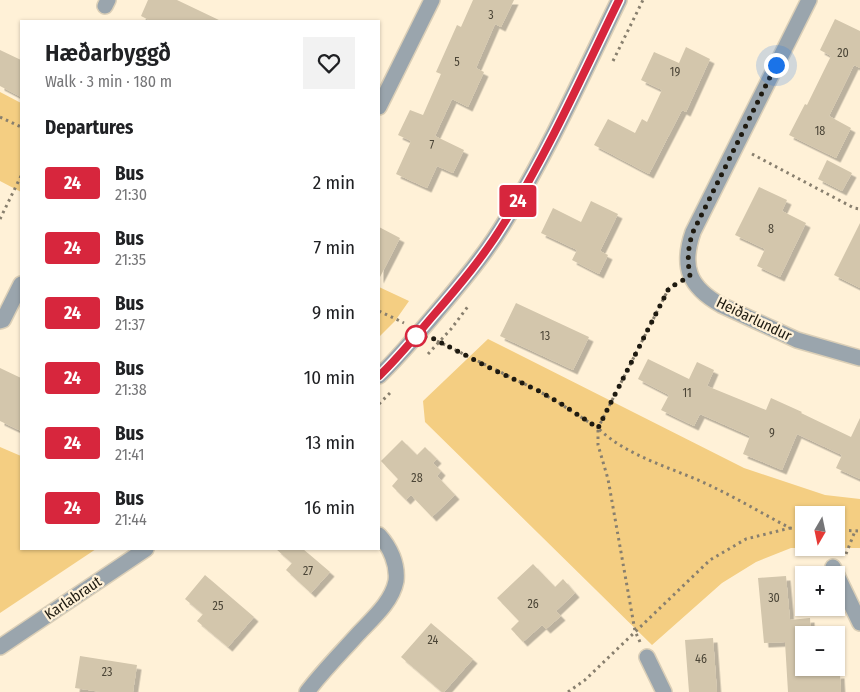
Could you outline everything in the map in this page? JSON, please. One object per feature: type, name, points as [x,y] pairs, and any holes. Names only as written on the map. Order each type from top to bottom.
[{"type":"street","points":[[380,105],[432,0]]},
{"type":"street","points":[[380,375],[398,358],[480,259],[505,222],[547,147],[619,0]]},
{"type":"street","points":[[690,276],[688,256],[693,232],[809,0]]},
{"type":"street","name":"Heiðarlundur","points":[[690,276],[696,285],[713,301],[755,322],[797,340],[860,358]]},
{"type":"street","points":[[0,321],[3,320],[20,286]]},
{"type":"street","points":[[307,692],[382,608],[393,589],[396,581],[395,564],[389,548],[380,536]]},
{"type":"street","name":"Karlabraut","points":[[0,647],[145,550]]},
{"type":"street","points":[[845,592],[860,623]]},
{"type":"street","points":[[647,657],[664,692]]},
{"type":"path","points":[[0,117],[20,127]]},
{"type":"path","points":[[736,146],[854,208],[860,209]]},
{"type":"path","points":[[0,219],[20,178]]},
{"type":"path","points":[[635,631],[608,479],[598,444],[598,428],[669,288],[690,276]]},
{"type":"path","points":[[380,312],[407,325]]},
{"type":"path","points":[[432,338],[544,394],[598,428],[608,439],[715,487],[790,528]]},
{"type":"path","points":[[568,692],[585,680],[710,560],[746,539],[795,528]]},
{"type":"path","points":[[845,531],[860,532]]},
{"type":"shaded area","points":[[0,92],[20,102],[20,191],[0,181]]},
{"type":"shaded area","points":[[380,287],[409,301],[395,321],[380,336]]},
{"type":"shaded area","points":[[488,339],[744,468],[825,495],[860,499],[860,548],[845,548],[845,506],[795,506],[795,548],[756,562],[722,583],[652,645],[425,422],[423,401]]},
{"type":"shaded area","points":[[0,447],[20,456],[20,550],[94,550],[0,613]]},
{"type":"building","points":[[148,0],[177,0],[219,20],[149,20],[141,16]]},
{"type":"building","points":[[473,0],[514,0],[501,27],[495,24],[476,68],[484,72],[468,107],[452,99],[435,136],[464,150],[453,173],[437,166],[427,188],[396,174],[411,141],[398,135],[410,110],[423,115],[441,74],[436,72],[457,25],[461,27]]},
{"type":"building","points":[[835,19],[860,31],[860,68],[854,65],[829,116],[851,128],[836,158],[789,135],[805,104],[807,105],[831,56],[820,50]]},
{"type":"building","points":[[686,47],[710,59],[686,112],[682,110],[649,174],[594,145],[608,119],[635,133],[642,119],[647,122],[662,90],[641,80],[654,52],[679,63]]},
{"type":"building","points":[[0,50],[20,60],[20,96],[0,86]]},
{"type":"building","points":[[827,160],[852,173],[842,191],[818,179]]},
{"type":"building","points":[[759,187],[787,200],[782,211],[806,223],[780,277],[757,266],[765,249],[735,235]]},
{"type":"building","points":[[591,201],[618,214],[600,251],[608,255],[599,274],[572,260],[577,250],[541,233],[553,208],[581,222]]},
{"type":"building","points":[[860,223],[860,288],[834,275]]},
{"type":"building","points":[[380,228],[400,238],[380,277]]},
{"type":"building","points":[[516,303],[589,337],[573,370],[500,336]]},
{"type":"building","points":[[648,359],[689,379],[697,362],[714,370],[707,386],[766,410],[771,398],[851,437],[860,418],[860,479],[836,468],[842,455],[797,434],[782,470],[743,454],[750,436],[700,414],[694,426],[661,410],[669,395],[638,379]]},
{"type":"building","points":[[0,368],[20,378],[20,431],[0,421]]},
{"type":"building","points":[[402,440],[417,455],[425,447],[437,459],[433,463],[441,471],[437,476],[455,495],[432,517],[411,495],[406,500],[392,486],[398,479],[381,461]]},
{"type":"building","points":[[277,550],[304,550],[330,572],[311,593],[286,570],[292,563]]},
{"type":"building","points":[[533,564],[555,587],[563,579],[575,593],[556,611],[561,616],[546,629],[542,625],[523,642],[511,629],[519,621],[497,598]]},
{"type":"building","points":[[205,575],[254,617],[228,647],[197,621],[203,614],[185,599]]},
{"type":"building","points":[[786,576],[790,620],[810,618],[810,626],[795,626],[795,676],[840,676],[841,692],[788,692],[785,642],[764,643],[758,578]]},
{"type":"building","points":[[431,623],[473,659],[444,692],[401,657]]},
{"type":"building","points":[[713,638],[717,692],[689,692],[685,640]]},
{"type":"building","points":[[80,656],[137,665],[133,692],[101,692],[75,688]]},
{"type":"bus line","name":"24","points":[[380,375],[398,358],[480,259],[505,222],[547,147],[619,0]]},
{"type":"route","points":[[416,336],[432,338],[537,390],[598,428],[669,288],[690,276],[688,256],[693,232],[776,65]]}]
